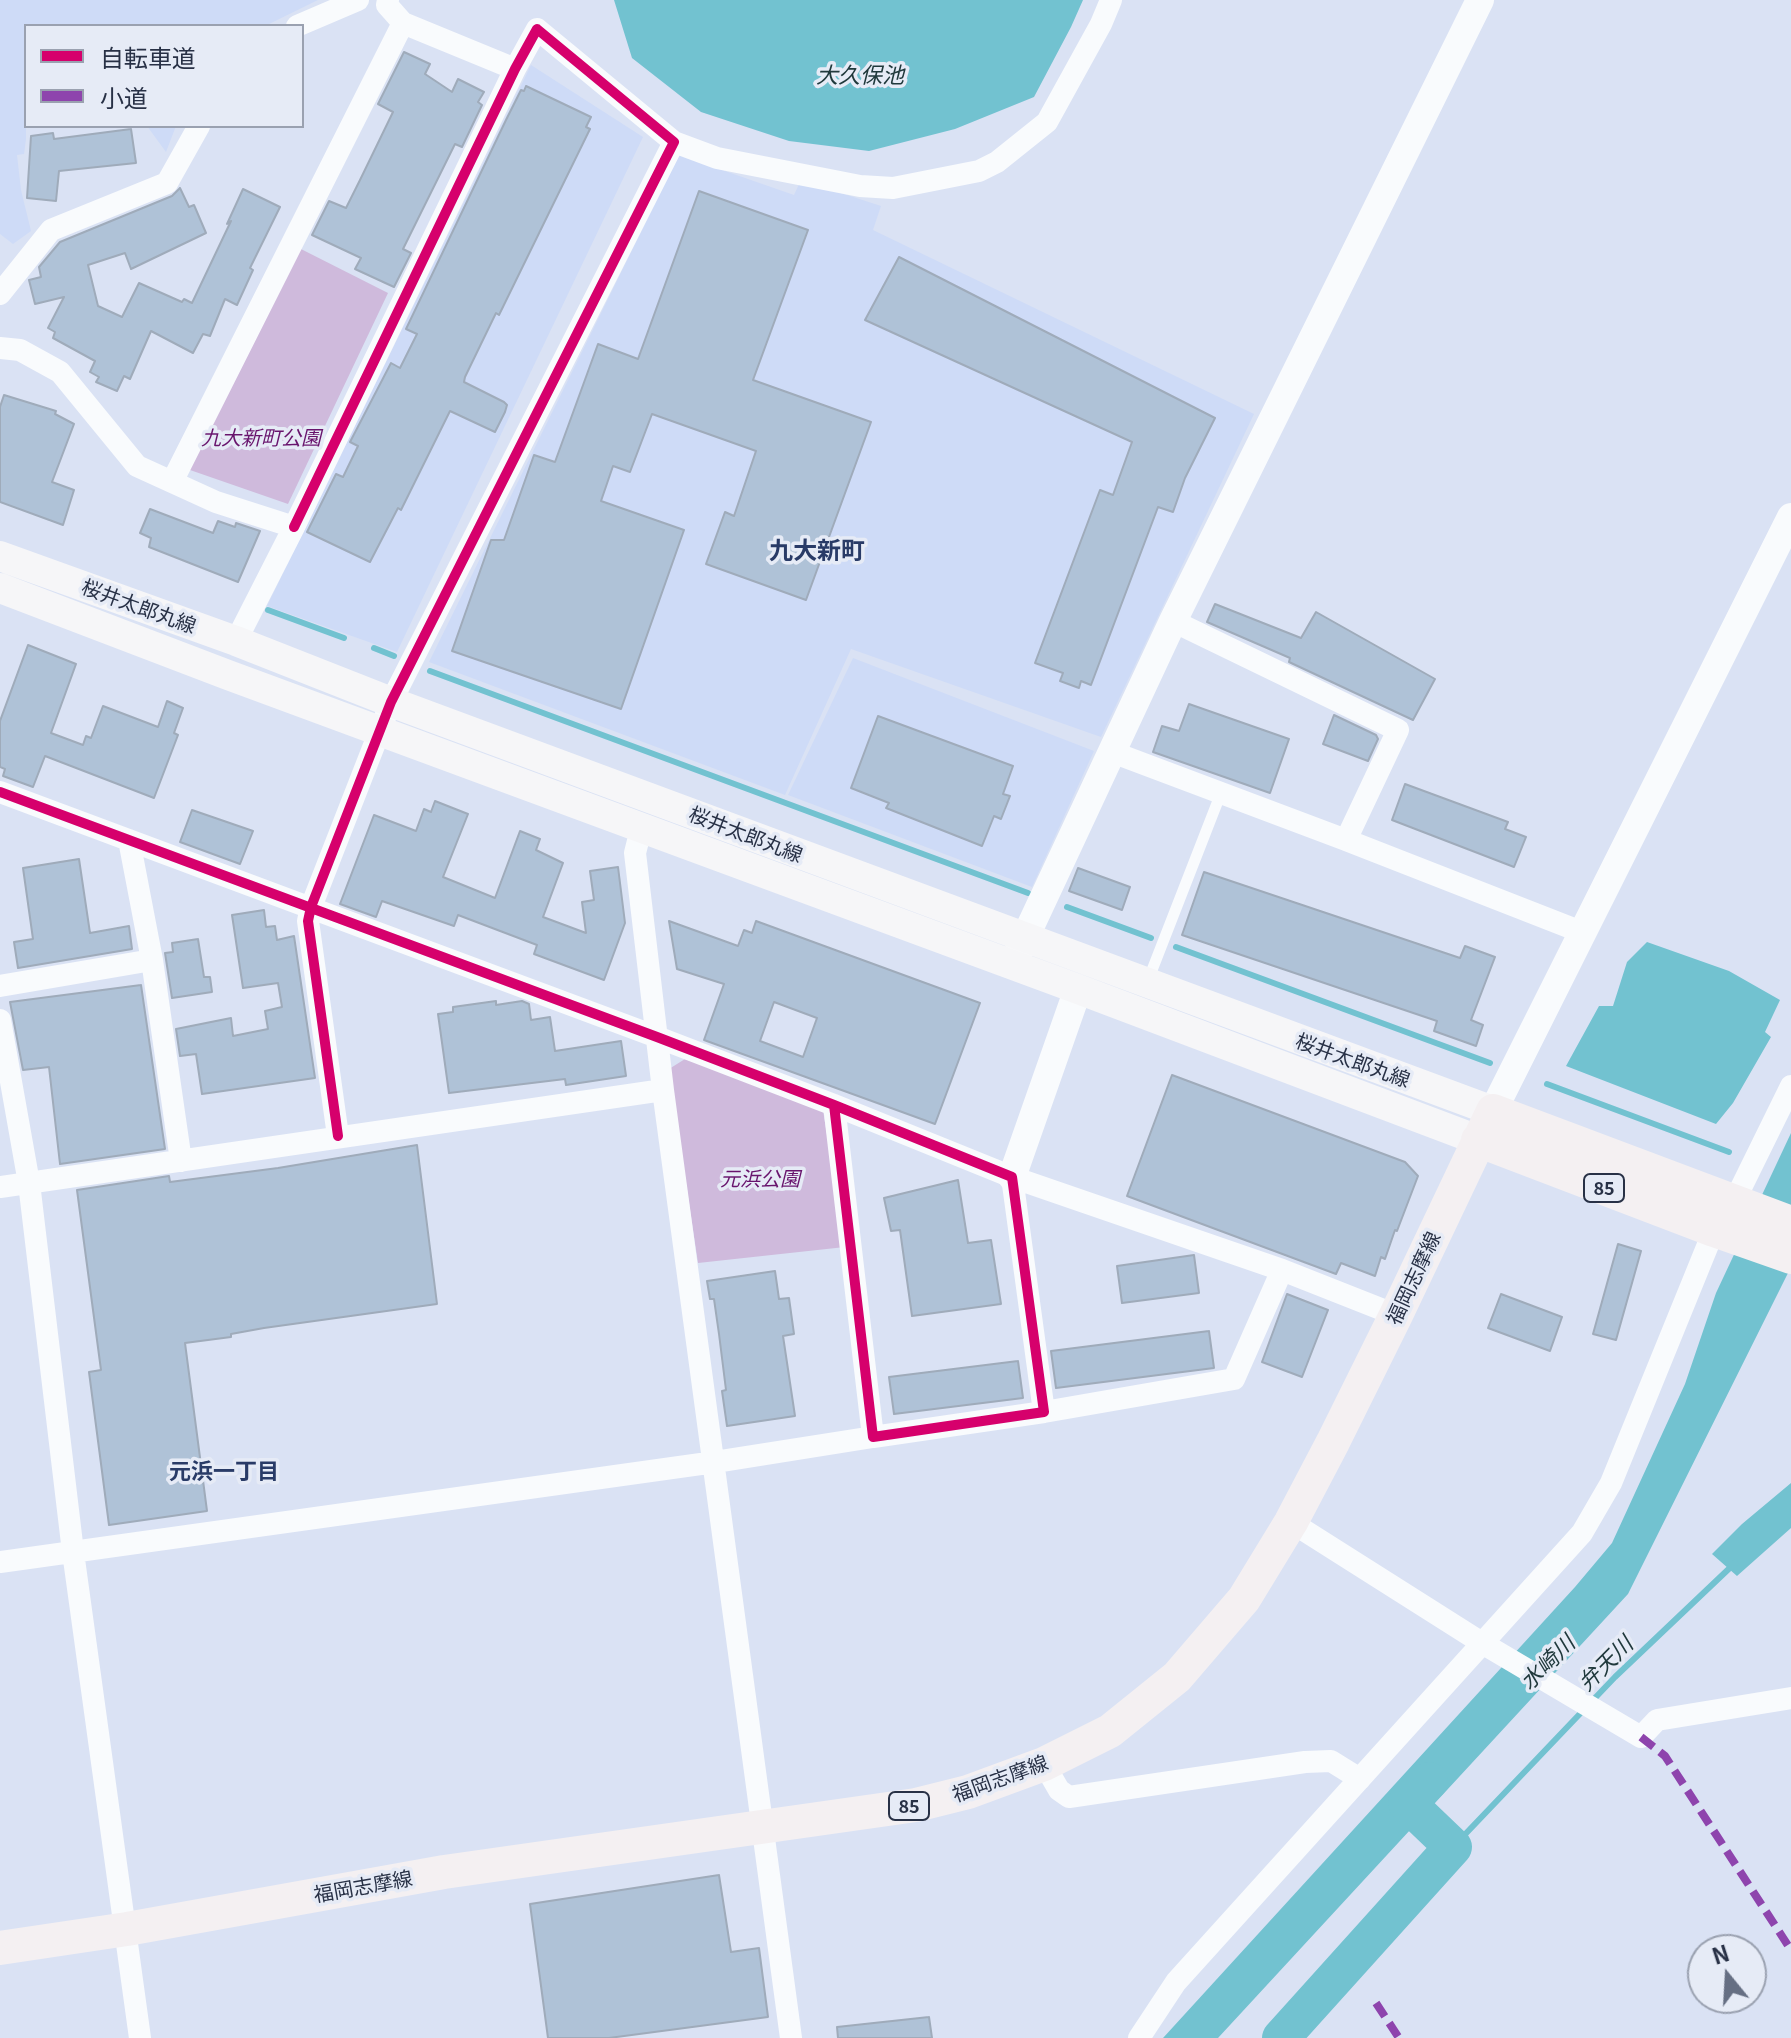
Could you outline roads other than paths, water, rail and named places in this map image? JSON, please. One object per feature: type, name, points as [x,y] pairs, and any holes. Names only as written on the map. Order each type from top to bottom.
[{"type":"main road","name":"桜井太郎丸線","points":[[0,556],[236,641],[1018,952],[1078,989],[1486,1126]]},
{"type":"main road","name":"桜井太郎丸線","points":[[0,588],[641,829],[1018,952],[1147,985],[1486,1126]]},
{"type":"main road","name":"85","points":[[1486,1126],[1738,1203],[1791,1223]]},
{"type":"main road","name":"85","points":[[1486,1126],[1722,1233],[1791,1257]]},
{"type":"main road","name":"福岡志摩線","points":[[0,1948],[127,1929],[444,1872],[916,1805],[968,1792],[1044,1764],[1110,1731],[1177,1677],[1244,1599],[1291,1522],[1396,1315],[1486,1126]]},
{"type":"street","points":[[302,24],[358,0]]},
{"type":"street","points":[[388,0],[387,5],[403,23],[515,69]]},
{"type":"street","points":[[236,641],[537,29],[674,142],[717,158],[860,186],[893,188],[979,171],[997,162],[1047,122],[1111,0]]},
{"type":"street","points":[[1018,952],[1173,621],[1480,0]]},
{"type":"street","points":[[172,482],[403,23]]},
{"type":"street","points":[[0,294],[51,230],[167,183],[198,128]]},
{"type":"street","points":[[338,1136],[308,921],[311,907],[391,702],[674,142]]},
{"type":"street","points":[[0,348],[20,350],[60,372],[137,466],[216,502],[294,527]]},
{"type":"street","points":[[1486,1126],[1791,517]]},
{"type":"street","points":[[1173,621],[1398,730],[1346,840]]},
{"type":"street","points":[[1112,752],[1584,933]]},
{"type":"street","points":[[0,792],[657,1037],[1012,1177],[1282,1270],[1396,1315]]},
{"type":"street","points":[[641,829],[635,853],[663,1090],[791,2038]]},
{"type":"street","points":[[129,840],[152,960],[181,1161]]},
{"type":"street","points":[[0,986],[152,960]]},
{"type":"street","points":[[1044,1412],[1012,1177],[1078,989]]},
{"type":"street","points":[[0,1020],[29,1183],[73,1552],[140,2038]]},
{"type":"street","points":[[1738,1203],[1791,1086]]},
{"type":"street","points":[[0,1187],[663,1090]]},
{"type":"street","points":[[834,1105],[873,1437]]},
{"type":"street","points":[[1139,2038],[1176,1982],[1582,1533],[1611,1483],[1722,1233]]},
{"type":"street","points":[[0,1562],[715,1462],[1044,1412],[1234,1379],[1282,1270]]},
{"type":"street","points":[[1291,1522],[1482,1643],[1641,1737],[1657,1720],[1791,1698]]},
{"type":"street","points":[[1044,1764],[1059,1790],[1069,1797],[1305,1762],[1331,1761],[1360,1779]]},
{"type":"lane","points":[[1147,985],[1221,793]]},
{"type":"water","name":"大久保池","points":[[614,0],[1083,0],[1034,97],[955,129],[869,151],[789,141],[701,112],[632,58]]},
{"type":"water","points":[[1647,942],[1729,971],[1780,1000],[1765,1032],[1771,1037],[1733,1103],[1716,1124],[1566,1066],[1599,1006],[1613,1006],[1627,962]]},
{"type":"water","points":[[1791,1133],[1791,1267],[1628,1594],[1218,2038],[1163,2038],[1612,1543],[1685,1384],[1716,1293]]},
{"type":"water","points":[[1791,1483],[1791,1528],[1737,1576],[1712,1554]]},
{"type":"waterway","points":[[268,610],[344,638]]},
{"type":"waterway","points":[[374,648],[394,656]]},
{"type":"waterway","points":[[430,671],[1028,893]]},
{"type":"waterway","points":[[1067,907],[1151,938]]},
{"type":"waterway","points":[[1176,947],[1490,1063]]},
{"type":"waterway","points":[[1547,1084],[1729,1152]]},
{"type":"waterway","name":"弁天川","points":[[1453,1847],[1615,1677],[1735,1563]]},
{"type":"waterway","name":"水崎川","points":[[1281,2038],[1453,1847],[1407,1803],[1429,1781]]},
{"type":"district","name":"九大新町","points":[[817,550]]},
{"type":"district","name":"元浜一丁目","points":[[224,1471]]},
{"type":"park label","name":"九大新町公園","points":[[261,437]]},
{"type":"park label","name":"元浜公園","points":[[760,1178]]}]
